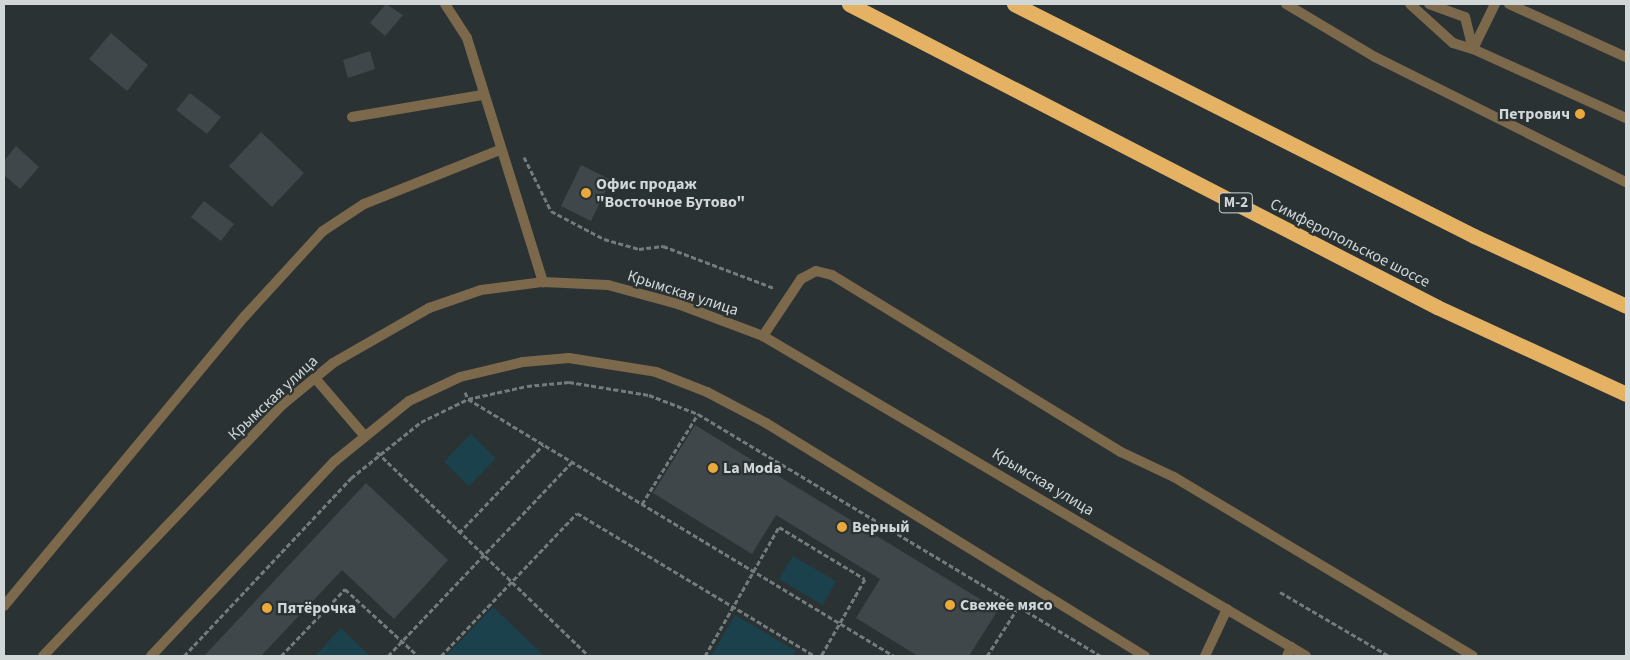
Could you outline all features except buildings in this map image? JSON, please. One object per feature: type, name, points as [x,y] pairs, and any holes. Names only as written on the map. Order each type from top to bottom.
[{"type":"highway","name":"Симферопольское шоссе","points":[[850,4],[1437,307],[1626,394]]},
{"type":"highway","points":[[1014,4],[1474,236],[1626,306]]},
{"type":"street","points":[[445,4],[467,38],[482,95],[543,282]]},
{"type":"street","points":[[1286,4],[1375,57],[1626,182]]},
{"type":"street","points":[[1410,4],[1453,43],[1472,49],[1626,118]]},
{"type":"street","points":[[1428,4],[1465,17],[1472,49]]},
{"type":"street","points":[[1472,49],[1495,4]]},
{"type":"street","points":[[1509,4],[1626,57]]},
{"type":"street","points":[[352,116],[482,95]]},
{"type":"street","points":[[4,606],[245,316],[324,231],[364,204],[500,150]]},
{"type":"street","points":[[763,336],[789,293],[801,279],[816,272],[832,275],[1121,452],[1174,476],[1473,656]]},
{"type":"street","name":"Крымская улица","points":[[43,656],[281,406],[315,378],[387,329],[430,308],[481,290],[543,282],[608,285],[678,304],[763,336],[1228,609],[1289,652],[1306,656]]},
{"type":"street","points":[[151,656],[363,434],[408,401],[460,377],[523,362],[569,358],[656,372],[707,392],[766,423],[1145,656]]},
{"type":"street","points":[[315,378],[363,434]]},
{"type":"street","points":[[1205,656],[1228,609]]},
{"type":"path","points":[[500,150],[518,145],[551,211],[604,239],[639,249],[663,246],[789,293]]},
{"type":"path","points":[[460,377],[468,400],[894,656]]},
{"type":"path","points":[[184,656],[378,453],[421,422],[468,400],[527,386],[569,382],[649,395],[698,414],[1100,656]]},
{"type":"path","points":[[642,504],[698,414]]},
{"type":"path","points":[[363,434],[378,453],[459,533],[589,656]]},
{"type":"path","points":[[459,533],[543,445]]},
{"type":"path","points":[[388,656],[572,462]]},
{"type":"path","points":[[441,656],[577,513],[815,656]]},
{"type":"path","points":[[705,656],[779,527],[865,579],[821,656]]},
{"type":"path","points":[[281,656],[345,589],[418,656]]},
{"type":"path","points":[[1280,592],[1389,656]]},
{"type":"path","points":[[987,656],[1019,606]]},
{"type":"shaded area","points":[[471,434],[496,458],[469,486],[444,462]]},
{"type":"shaded area","points":[[793,556],[836,581],[823,605],[779,579]]},
{"type":"shaded area","points":[[493,607],[544,656],[446,656]]},
{"type":"shaded area","points":[[735,615],[796,651],[793,656],[711,656]]},
{"type":"shaded area","points":[[341,628],[370,656],[315,656]]},
{"type":"place","name":"Петрович","points":[[1580,114]]},
{"type":"place","name":"Офис продаж \"Восточное Бутово\"","points":[[586,193]]},
{"type":"place","name":"La Moda","points":[[713,468]]},
{"type":"place","name":"Верный","points":[[842,527]]},
{"type":"place","name":"Свежее мясо","points":[[950,605]]},
{"type":"place","name":"Пятёрочка","points":[[267,608]]}]
